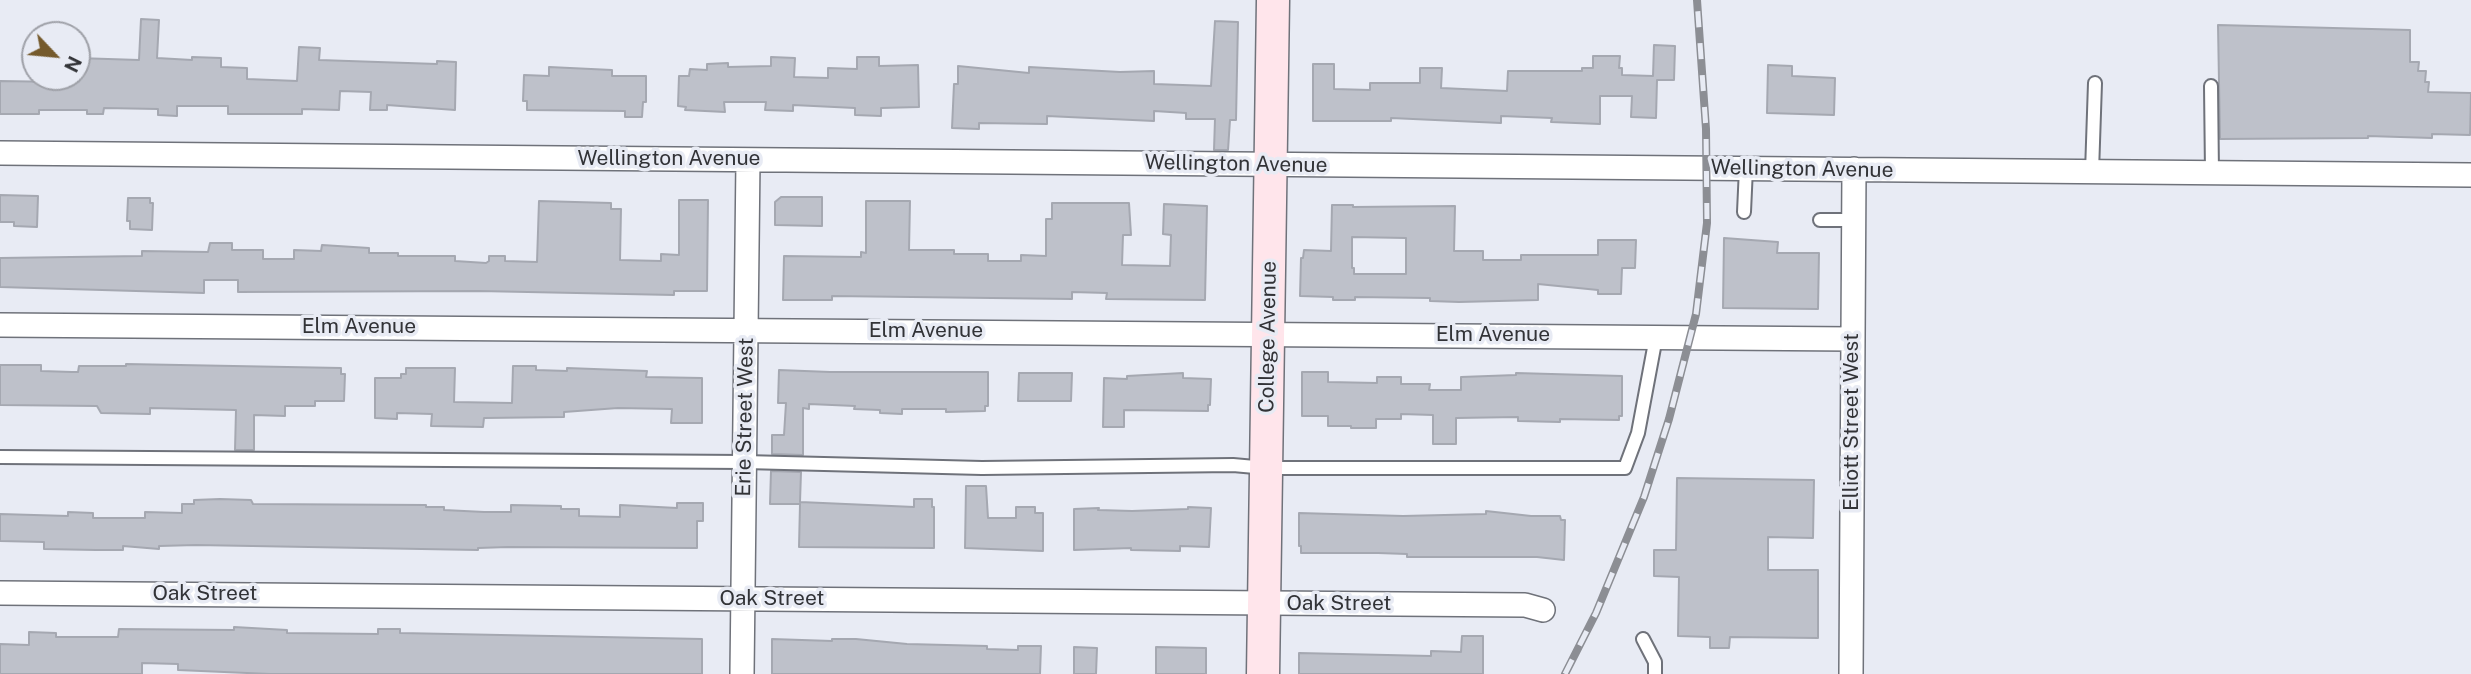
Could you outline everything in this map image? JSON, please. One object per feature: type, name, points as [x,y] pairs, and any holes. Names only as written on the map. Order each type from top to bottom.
[{"type":"street","name":"College Avenue","points":[[1263,674],[1273,0]]},
{"type":"street","name":"Wellington Avenue","points":[[0,153],[2471,175]]},
{"type":"street","name":"Erie Street West","points":[[742,674],[748,159]]},
{"type":"street","name":"Elliott Street West","points":[[1851,674],[1854,169]]},
{"type":"street","name":"Elm Avenue","points":[[0,325],[1853,339]]},
{"type":"street","name":"Oak Street","points":[[0,593],[1525,605],[1544,610]]},
{"type":"lane","points":[[2092,172],[2095,83]]},
{"type":"lane","points":[[2211,86],[2212,173]]},
{"type":"lane","points":[[1744,212],[1746,169]]},
{"type":"lane","points":[[1820,220],[1854,220]]},
{"type":"lane","points":[[0,457],[745,462],[982,468],[1233,465],[1266,468],[1625,468],[1638,433],[1656,337]]},
{"type":"lane","points":[[1643,639],[1655,662],[1655,674]]},
{"type":"building","points":[[141,19],[159,20],[157,58],[221,58],[221,67],[247,68],[247,79],[297,81],[299,47],[320,48],[319,60],[437,64],[437,61],[456,62],[455,110],[387,105],[387,110],[370,110],[371,92],[340,91],[339,110],[302,109],[302,114],[228,114],[228,106],[177,106],[177,116],[158,115],[158,109],[104,108],[103,114],[87,114],[87,110],[39,110],[39,114],[0,114],[0,81],[21,81],[21,91],[91,91],[91,58],[139,60]]},
{"type":"building","points":[[1215,21],[1238,22],[1236,120],[1230,120],[1228,150],[1214,150],[1215,119],[1186,119],[1186,113],[1154,111],[1154,121],[1047,116],[1047,124],[979,123],[979,129],[952,128],[954,84],[958,84],[958,66],[1029,73],[1029,67],[1154,71],[1154,84],[1211,86]]},
{"type":"building","points":[[2218,25],[2410,30],[2410,62],[2419,62],[2418,71],[2426,71],[2428,92],[2471,93],[2470,135],[2432,134],[2432,138],[2368,136],[2220,139]]},
{"type":"building","points":[[1654,45],[1675,46],[1674,80],[1657,80],[1656,118],[1631,117],[1632,96],[1600,96],[1600,124],[1551,122],[1552,118],[1501,116],[1501,123],[1391,118],[1391,121],[1313,121],[1313,64],[1334,64],[1334,89],[1370,90],[1370,83],[1420,83],[1420,68],[1442,68],[1441,88],[1507,91],[1508,71],[1582,71],[1582,68],[1593,68],[1593,56],[1620,56],[1619,68],[1622,68],[1622,75],[1653,76]]},
{"type":"building","points":[[771,57],[795,58],[794,77],[828,78],[828,68],[857,69],[857,57],[879,57],[879,66],[918,65],[919,107],[881,108],[881,116],[855,115],[855,108],[793,105],[793,111],[765,110],[766,102],[724,102],[725,112],[685,110],[686,107],[678,106],[679,76],[689,76],[690,69],[707,70],[707,64],[728,63],[728,67],[771,66]]},
{"type":"building","points":[[1768,65],[1792,66],[1792,76],[1835,78],[1834,115],[1767,113]]},
{"type":"building","points":[[549,67],[612,70],[612,76],[646,76],[646,102],[643,102],[642,117],[625,117],[625,111],[527,110],[527,101],[523,101],[524,75],[549,76]]},
{"type":"building","points":[[0,195],[38,196],[37,227],[0,222]]},
{"type":"building","points":[[781,197],[822,197],[822,226],[775,225],[775,202]]},
{"type":"building","points":[[128,198],[150,198],[150,203],[153,203],[152,230],[130,229],[130,221],[127,221]]},
{"type":"building","points":[[679,200],[708,200],[707,291],[674,291],[674,295],[479,291],[238,292],[238,280],[204,280],[204,293],[0,287],[0,258],[142,256],[142,251],[208,252],[210,243],[232,243],[232,250],[263,250],[263,259],[294,259],[294,250],[321,251],[322,245],[369,248],[369,253],[398,253],[398,256],[455,256],[455,261],[486,263],[489,256],[505,256],[505,261],[537,262],[539,201],[611,203],[611,209],[621,209],[620,260],[661,261],[661,254],[679,255]]},
{"type":"building","points":[[866,201],[910,201],[909,250],[954,250],[954,254],[988,254],[988,261],[1021,261],[1021,255],[1046,256],[1046,219],[1052,219],[1052,203],[1129,203],[1131,235],[1123,235],[1122,265],[1170,266],[1171,235],[1163,234],[1164,204],[1207,206],[1205,300],[1106,299],[1107,293],[1072,292],[1072,299],[832,296],[832,300],[783,300],[784,256],[861,257],[861,252],[866,253]]},
{"type":"building","points":[[1332,205],[1455,206],[1454,251],[1483,251],[1483,260],[1521,260],[1521,255],[1598,255],[1598,240],[1636,240],[1635,268],[1622,268],[1621,294],[1598,294],[1598,290],[1538,284],[1538,300],[1459,302],[1430,301],[1430,298],[1355,297],[1355,300],[1333,300],[1333,297],[1300,296],[1301,258],[1304,250],[1331,251]],"holes":[[[1352,237],[1406,238],[1406,274],[1354,274]]]},
{"type":"building","points":[[1724,238],[1778,242],[1777,253],[1819,253],[1818,309],[1723,308]]},
{"type":"building","points":[[126,364],[341,368],[341,374],[345,374],[344,401],[315,401],[315,406],[285,406],[285,416],[254,415],[254,450],[235,450],[236,410],[150,408],[150,414],[101,413],[97,406],[0,405],[0,365],[41,365],[41,371],[78,372],[79,366]]},
{"type":"building","points":[[513,366],[536,366],[536,370],[567,371],[567,368],[647,371],[646,377],[702,378],[702,423],[671,423],[672,409],[618,408],[564,412],[564,417],[484,418],[483,427],[431,426],[432,414],[397,413],[397,419],[375,418],[375,378],[401,378],[401,374],[406,374],[406,368],[455,368],[454,402],[512,403]]},
{"type":"building","points":[[779,370],[988,372],[988,406],[985,406],[985,411],[902,409],[902,414],[854,409],[855,406],[809,404],[809,409],[803,408],[803,455],[772,454],[772,435],[784,435],[786,403],[778,403]]},
{"type":"building","points":[[1302,372],[1328,372],[1328,382],[1377,383],[1377,377],[1401,377],[1401,384],[1430,384],[1429,390],[1461,390],[1461,377],[1516,373],[1622,376],[1622,416],[1619,416],[1619,420],[1560,419],[1560,422],[1518,421],[1518,417],[1456,418],[1456,444],[1433,444],[1433,415],[1401,414],[1401,419],[1376,419],[1376,428],[1328,426],[1328,416],[1302,416]]},
{"type":"building","points":[[1019,373],[1072,373],[1071,401],[1018,401]]},
{"type":"building","points":[[1183,373],[1183,378],[1211,379],[1208,411],[1124,410],[1124,427],[1103,427],[1104,378],[1127,379],[1127,376]]},
{"type":"building","points":[[771,471],[801,472],[800,502],[914,507],[914,499],[932,499],[934,548],[799,547],[800,504],[770,504]]},
{"type":"building","points":[[1677,478],[1814,480],[1813,538],[1768,537],[1768,570],[1818,570],[1818,638],[1730,637],[1729,648],[1710,648],[1710,637],[1678,636],[1679,577],[1654,576],[1654,550],[1676,550]]},
{"type":"building","points":[[966,486],[986,486],[988,518],[1016,518],[1016,507],[1035,507],[1035,513],[1043,513],[1043,551],[965,548]]},
{"type":"building","points":[[194,500],[251,500],[253,504],[426,505],[444,507],[444,510],[484,512],[511,512],[511,505],[561,506],[561,509],[579,509],[579,516],[620,517],[620,505],[677,508],[677,503],[703,503],[703,521],[697,521],[697,548],[508,547],[478,550],[196,545],[159,546],[159,549],[123,546],[123,550],[96,550],[44,549],[44,542],[0,541],[0,514],[68,516],[68,512],[93,513],[93,518],[145,518],[145,512],[182,513],[182,504],[194,504]]},
{"type":"building","points":[[1211,508],[1209,547],[1180,546],[1180,551],[1131,548],[1074,550],[1074,509],[1132,511]]},
{"type":"building","points":[[1486,511],[1560,516],[1561,520],[1565,520],[1564,560],[1537,557],[1407,557],[1407,554],[1301,553],[1299,546],[1299,513],[1403,516],[1486,514]]},
{"type":"building","points":[[234,627],[287,630],[287,633],[378,634],[378,629],[400,629],[400,633],[702,639],[702,674],[270,674],[178,670],[178,664],[142,663],[142,674],[0,674],[0,644],[29,645],[29,632],[56,633],[56,637],[118,637],[119,629],[234,630]]},
{"type":"building","points":[[1462,636],[1483,636],[1483,674],[1299,674],[1299,653],[1431,656],[1431,651],[1461,652]]},
{"type":"building","points":[[772,639],[856,639],[1018,650],[1018,646],[1041,646],[1040,674],[772,674]]},
{"type":"building","points":[[1074,647],[1097,648],[1096,674],[1074,674]]},
{"type":"building","points":[[1156,647],[1206,648],[1206,674],[1156,674]]},
{"type":"railway","points":[[1565,674],[1596,613],[1644,497],[1669,419],[1696,314],[1707,223],[1706,129],[1697,0]]}]
